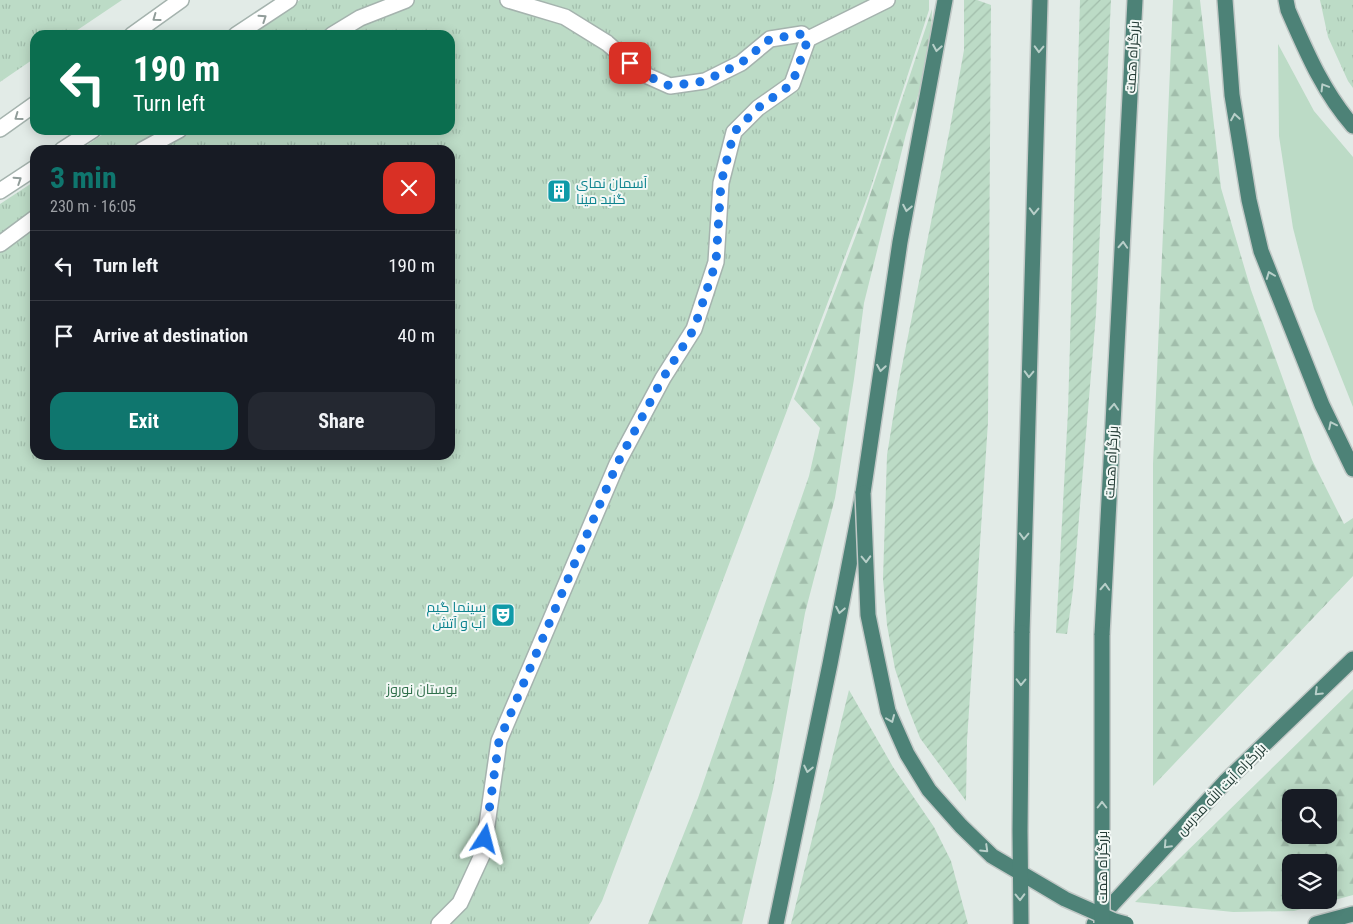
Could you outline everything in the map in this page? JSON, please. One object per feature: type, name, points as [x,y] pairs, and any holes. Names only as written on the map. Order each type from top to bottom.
[{"type":"highway","points":[[776,924],[863,493],[900,242],[945,0]]},
{"type":"highway","points":[[1021,924],[1022,633],[1040,0]]},
{"type":"highway","name":"بزرگراه همت","points":[[1102,924],[1102,635],[1135,0]]},
{"type":"highway","points":[[1225,0],[1232,95],[1249,200],[1261,252],[1322,405],[1353,469]]},
{"type":"highway","points":[[1286,0],[1288,10],[1315,70],[1336,107],[1353,126]]},
{"type":"highway","points":[[863,493],[868,615],[888,711],[907,754],[930,790],[961,826],[992,856],[1066,899],[1126,924]]},
{"type":"highway","name":"بزرگراه آیت الله مدرس","points":[[1094,924],[1225,782],[1353,658]]},
{"type":"highway","points":[[1316,924],[1353,914]]},
{"type":"street","points":[[139,30],[181,0]]},
{"type":"street","points":[[244,30],[289,0]]},
{"type":"street","points":[[340,30],[360,18],[406,0]]},
{"type":"street","points":[[508,0],[565,17],[608,43],[641,73],[670,86],[705,81],[741,63],[770,39],[802,34],[808,39]]},
{"type":"street","points":[[439,924],[460,903],[483,853],[499,741],[617,464],[663,378],[694,329],[716,262],[721,183],[734,132],[758,108],[792,84],[808,39],[887,0]]},
{"type":"street","points":[[0,129],[30,108]]},
{"type":"street","points":[[70,145],[84,135]]},
{"type":"street","points":[[151,145],[170,135]]},
{"type":"street","points":[[0,191],[30,171]]},
{"type":"street","points":[[0,244],[30,222]]},
{"type":"green space","points":[[0,0],[122,0],[77,30],[30,30],[30,61],[0,82]]},
{"type":"green space","name":"بوستان نوروز","points":[[300,0],[929,0],[929,10],[869,193],[602,901],[589,924],[0,924],[0,204],[30,184],[30,460],[455,460],[455,145],[87,145],[102,135],[455,135],[455,30],[256,30]]},
{"type":"green space","points":[[964,0],[977,0],[991,5],[988,422],[967,741],[966,801],[920,738],[907,705],[895,669],[887,625],[883,579],[887,455],[899,381],[964,50]]},
{"type":"green space","points":[[1080,0],[1111,0],[1096,314],[1073,590],[1067,634],[1056,633],[1068,411]]},
{"type":"green space","points":[[1173,0],[1200,0],[1221,188],[1251,290],[1312,460],[1344,524],[1353,518],[1353,576],[1153,786],[1153,464]]},
{"type":"green space","points":[[1320,0],[1353,0],[1353,88],[1328,37]]},
{"type":"green space","points":[[932,9],[930,62],[906,134],[864,303],[835,498],[805,613],[773,789],[742,924],[648,924],[698,798],[809,476],[820,428],[794,399],[861,222]]},
{"type":"green space","points":[[1278,44],[1314,111],[1353,157],[1353,407],[1314,309],[1293,228],[1279,136]]},
{"type":"green space","points":[[1353,689],[1353,895],[1337,899],[1337,854],[1282,854],[1282,909],[1301,909],[1294,911],[1233,912],[1135,902]]},
{"type":"green space","points":[[849,690],[893,767],[934,827],[951,861],[968,924],[791,924]]},
{"type":"place","name":"آسمان نمای گنبد مینا","points":[[559,191]]},
{"type":"place","name":"سینما گیم آب و آتش","points":[[503,615]]},
{"type":"route","points":[[485,839],[499,741],[617,464],[663,378],[694,329],[716,262],[721,183],[734,132],[758,108],[792,84],[808,39],[802,34],[770,39],[741,63],[705,81],[670,86],[641,73],[630,63]]}]
